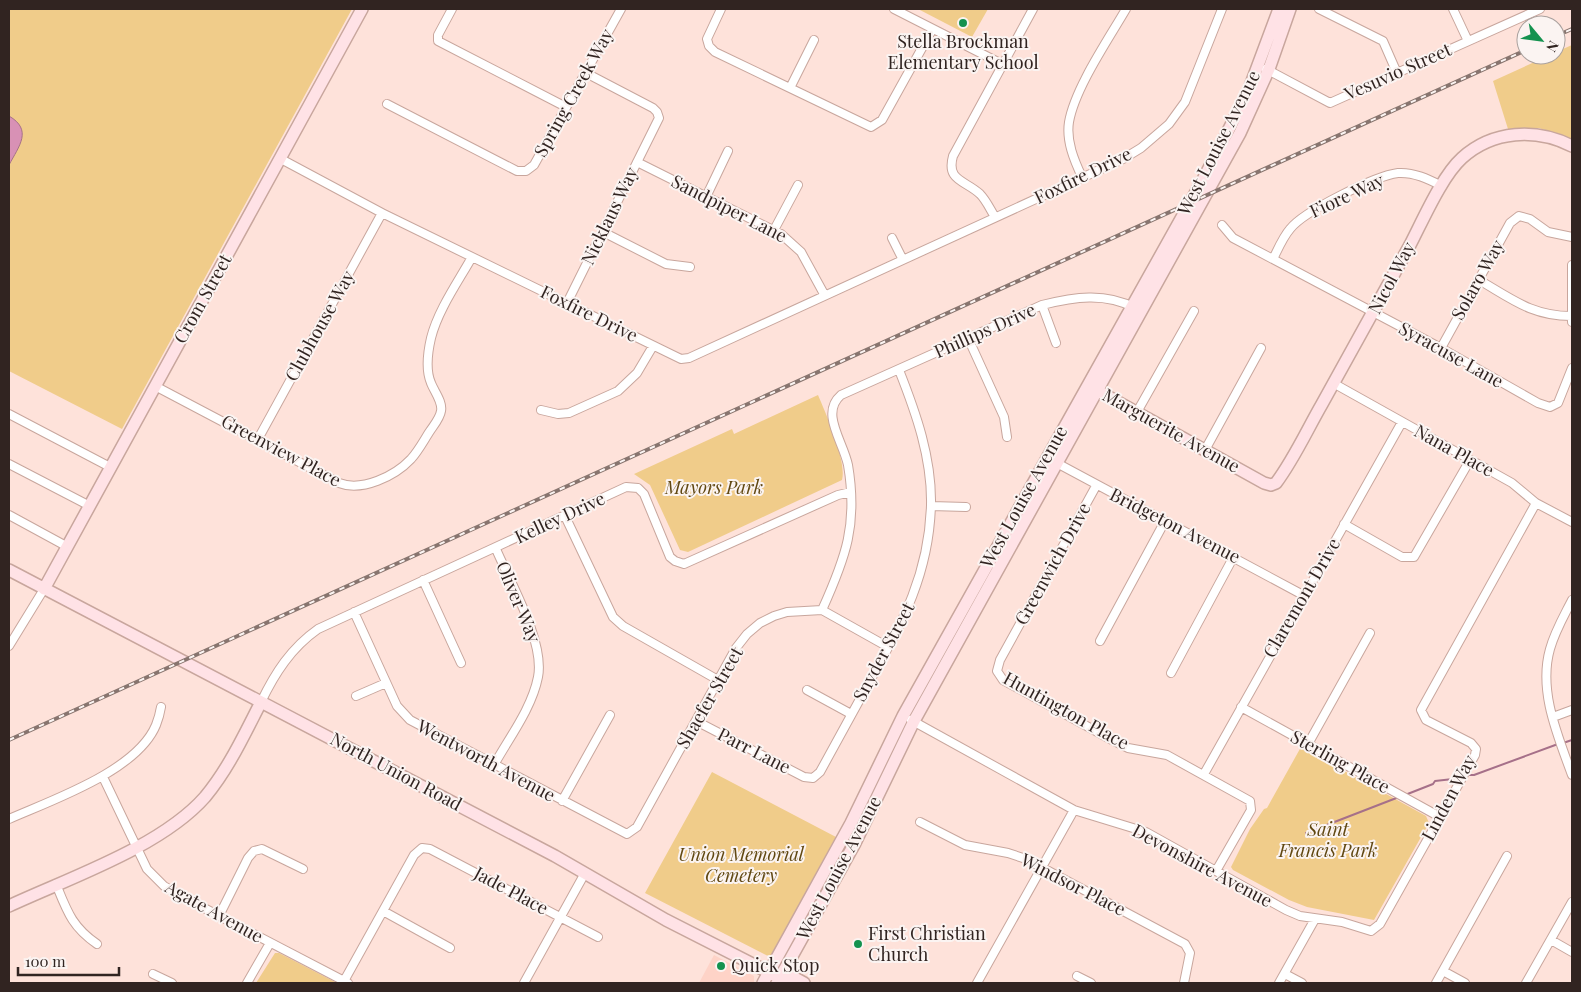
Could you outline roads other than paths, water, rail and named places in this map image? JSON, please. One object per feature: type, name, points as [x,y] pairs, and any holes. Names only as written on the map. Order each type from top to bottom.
[{"type":"street","name":"Crom Street","points":[[44,589],[88,505],[281,159],[362,9]]},
{"type":"street","points":[[452,9],[438,35],[438,42],[566,107]]},
{"type":"street","name":"Spring Creek Way","points":[[387,104],[517,171],[526,171],[534,165],[621,9]]},
{"type":"street","points":[[721,9],[707,33],[709,46],[716,52],[871,127],[882,120],[932,30]]},
{"type":"street","points":[[894,9],[1002,64]]},
{"type":"street","points":[[995,217],[981,195],[953,175],[950,167],[953,156],[1033,9]]},
{"type":"street","points":[[1082,177],[1071,152],[1069,122],[1081,89],[1126,9]]},
{"type":"street","name":"Foxfire Drive","points":[[281,159],[382,213],[676,358],[689,358],[902,258],[1123,159],[1141,148],[1174,118],[1191,91],[1222,9]]},
{"type":"street","name":"West Louise Avenue","points":[[1264,68],[1278,9]]},
{"type":"street","name":"West Louise Avenue","points":[[781,982],[855,843],[914,721],[1057,463],[1092,388],[1264,68],[1290,9]]},
{"type":"street","points":[[1319,9],[1383,41],[1397,73]]},
{"type":"street","points":[[1453,9],[1468,41]]},
{"type":"street","name":"Vesuvio Street","points":[[1264,68],[1330,103],[1540,9]]},
{"type":"street","points":[[790,88],[814,40]]},
{"type":"street","name":"Nicklaus Way","points":[[567,303],[659,118],[654,108],[586,73]]},
{"type":"street","name":"Nicol Way","points":[[1255,478],[1271,485],[1276,483],[1374,313],[1442,186],[1462,158],[1486,142],[1503,136],[1525,133],[1546,136],[1572,146]]},
{"type":"street","points":[[706,197],[728,151]]},
{"type":"street","name":"Sandpiper Lane","points":[[637,162],[774,230],[793,242],[801,252],[824,294]]},
{"type":"street","name":"Fiore Way","points":[[1273,259],[1289,229],[1305,214],[1375,180],[1398,173],[1420,175],[1442,186]]},
{"type":"street","points":[[774,230],[798,186]]},
{"type":"street","name":"Clubhouse Way","points":[[258,439],[382,213]]},
{"type":"street","name":"Solaro Way","points":[[1440,348],[1510,223],[1519,216],[1530,219],[1548,232],[1572,237]]},
{"type":"street","name":"Syracuse Lane","points":[[1222,224],[1233,238],[1440,348],[1538,403],[1550,407],[1558,403],[1572,368]]},
{"type":"street","points":[[602,232],[666,264],[690,267]]},
{"type":"street","points":[[892,238],[902,258]]},
{"type":"street","name":"Greenview Place","points":[[155,386],[340,483],[355,487],[364,486],[400,468],[418,451],[441,411],[441,404],[431,384],[428,371],[428,351],[432,335],[472,257]]},
{"type":"street","points":[[1479,280],[1536,312],[1572,319],[1572,265]]},
{"type":"street","name":"Phillips Drive","points":[[851,492],[847,460],[832,418],[831,408],[842,395],[1042,305],[1071,297],[1089,296],[1115,300],[1136,308]]},
{"type":"street","points":[[1042,305],[1056,343]]},
{"type":"street","points":[[1137,412],[1194,311]]},
{"type":"street","points":[[968,338],[1004,417],[1007,437]]},
{"type":"street","points":[[541,410],[558,414],[569,413],[618,391],[637,373],[653,346]]},
{"type":"street","points":[[1205,450],[1261,348]]},
{"type":"street","name":"Snyder Street","points":[[813,778],[820,772],[903,620],[915,592],[927,544],[931,506],[928,464],[921,430],[899,370]]},
{"type":"street","name":"Nana Place","points":[[1333,383],[1512,483],[1536,503],[1572,522]]},
{"type":"street","name":"West Louise Avenue","points":[[763,983],[851,823],[903,716],[1046,458],[1092,388]]},
{"type":"street","name":"Marguerite Avenue","points":[[1092,388],[1255,478]]},
{"type":"street","points":[[9,414],[110,467]]},
{"type":"street","name":"Claremont Drive","points":[[1204,774],[1402,422]]},
{"type":"street","name":"Bridgeton Avenue","points":[[1046,458],[1096,486],[1234,556],[1303,595]]},
{"type":"street","points":[[1344,524],[1402,557],[1414,557],[1470,460]]},
{"type":"street","points":[[9,464],[88,505]]},
{"type":"street","name":"Greenwich Drive","points":[[1010,642],[1096,486]]},
{"type":"street","name":"Kelley Drive","points":[[261,702],[280,667],[293,650],[318,629],[423,580],[496,549],[626,487],[638,488],[644,494],[670,556],[675,561],[684,564],[838,495],[851,492]]},
{"type":"street","points":[[851,492],[852,523],[846,553],[822,610],[888,647]]},
{"type":"street","name":"Linden Way","points":[[1315,919],[1342,922],[1367,931],[1377,928],[1440,817],[1476,749],[1471,743],[1426,720],[1421,710],[1536,503]]},
{"type":"street","points":[[931,506],[966,507]]},
{"type":"street","points":[[9,515],[66,546]]},
{"type":"street","points":[[565,516],[613,616],[623,626],[718,680]]},
{"type":"street","points":[[1100,641],[1165,521]]},
{"type":"street","name":"Oliver Way","points":[[494,765],[533,692],[539,665],[536,640],[496,549]]},
{"type":"street","points":[[1171,673],[1234,556]]},
{"type":"street","name":"North Union Road","points":[[9,570],[585,873],[666,920],[769,973],[781,982],[793,977],[804,983]]},
{"type":"street","points":[[423,580],[461,663]]},
{"type":"street","points":[[10,641],[44,589]]},
{"type":"street","points":[[1572,600],[1556,632],[1550,650],[1547,690],[1553,717],[1572,775]]},
{"type":"street","name":"Shaefer Street","points":[[640,821],[736,648],[747,634],[760,623],[787,612],[822,610]]},
{"type":"street","name":"Wentworth Avenue","points":[[354,612],[397,706],[410,720],[627,834],[637,827],[640,821]]},
{"type":"street","points":[[1308,744],[1370,633]]},
{"type":"street","name":"Huntington Place","points":[[1010,642],[996,668],[1003,680],[1128,748],[1167,755],[1247,799],[1251,810],[1216,871]]},
{"type":"street","points":[[356,696],[386,683]]},
{"type":"street","points":[[807,690],[851,714]]},
{"type":"street","points":[[9,906],[137,848],[182,819],[204,798],[230,763],[261,702]]},
{"type":"street","points":[[9,819],[103,776],[141,747],[156,727],[161,707]]},
{"type":"street","name":"Sterling Place","points":[[1241,707],[1440,817]]},
{"type":"street","points":[[1553,717],[1572,710]]},
{"type":"street","points":[[562,801],[610,715]]},
{"type":"street","name":"Devonshire Avenue","points":[[903,716],[1074,810],[1146,832],[1286,910],[1315,919]]},
{"type":"street","name":"Parr Lane","points":[[696,721],[804,777],[813,778]]},
{"type":"street","name":"Agate Avenue","points":[[103,776],[137,848],[154,878],[176,893],[346,982]]},
{"type":"street","points":[[977,983],[1074,810]]},
{"type":"street","name":"Windsor Place","points":[[920,822],[965,845],[1008,853],[1042,866],[1185,944],[1190,953],[1184,983]]},
{"type":"street","name":"Jade Place","points":[[383,911],[414,855],[422,848],[430,849],[598,937]]},
{"type":"street","points":[[219,916],[248,858],[254,852],[262,849],[302,869]]},
{"type":"street","points":[[1436,983],[1507,856]]},
{"type":"street","points":[[524,983],[585,873]]},
{"type":"street","points":[[56,884],[71,919],[79,930],[96,944]]},
{"type":"street","points":[[1526,983],[1572,902]]},
{"type":"street","points":[[346,982],[383,911],[450,948]]},
{"type":"street","points":[[1279,983],[1315,919]]},
{"type":"street","points":[[1552,940],[1572,952]]},
{"type":"street","points":[[247,983],[270,943]]},
{"type":"street","points":[[1443,971],[1465,983]]},
{"type":"street","points":[[153,974],[172,983]]},
{"type":"street","points":[[1285,974],[1302,983]]},
{"type":"street","points":[[1078,976],[1091,983]]},
{"type":"waterway","points":[[1563,743],[1572,740]]},
{"type":"waterway","points":[[1467,775],[1474,775],[1558,744]]},
{"type":"waterway","points":[[1405,795],[1433,784],[1435,781],[1453,779],[1459,776]]},
{"type":"waterway","points":[[1306,833],[1399,797]]},
{"type":"railway","points":[[1566,32],[1572,29]]},
{"type":"railway","points":[[9,740],[1516,55]]},
{"type":"place","name":"Stella Brockman Elementary School","points":[[963,23]]},
{"type":"place","name":"First Christian Church","points":[[858,944]]},
{"type":"place","name":"Quick Stop","points":[[721,966]]},
{"type":"park label","name":"Mayors Park","points":[[714,488]]},
{"type":"park label","name":"Saint Francis Park","points":[[1328,840]]},
{"type":"park label","name":"Union Memorial Cemetery","points":[[741,865]]}]
